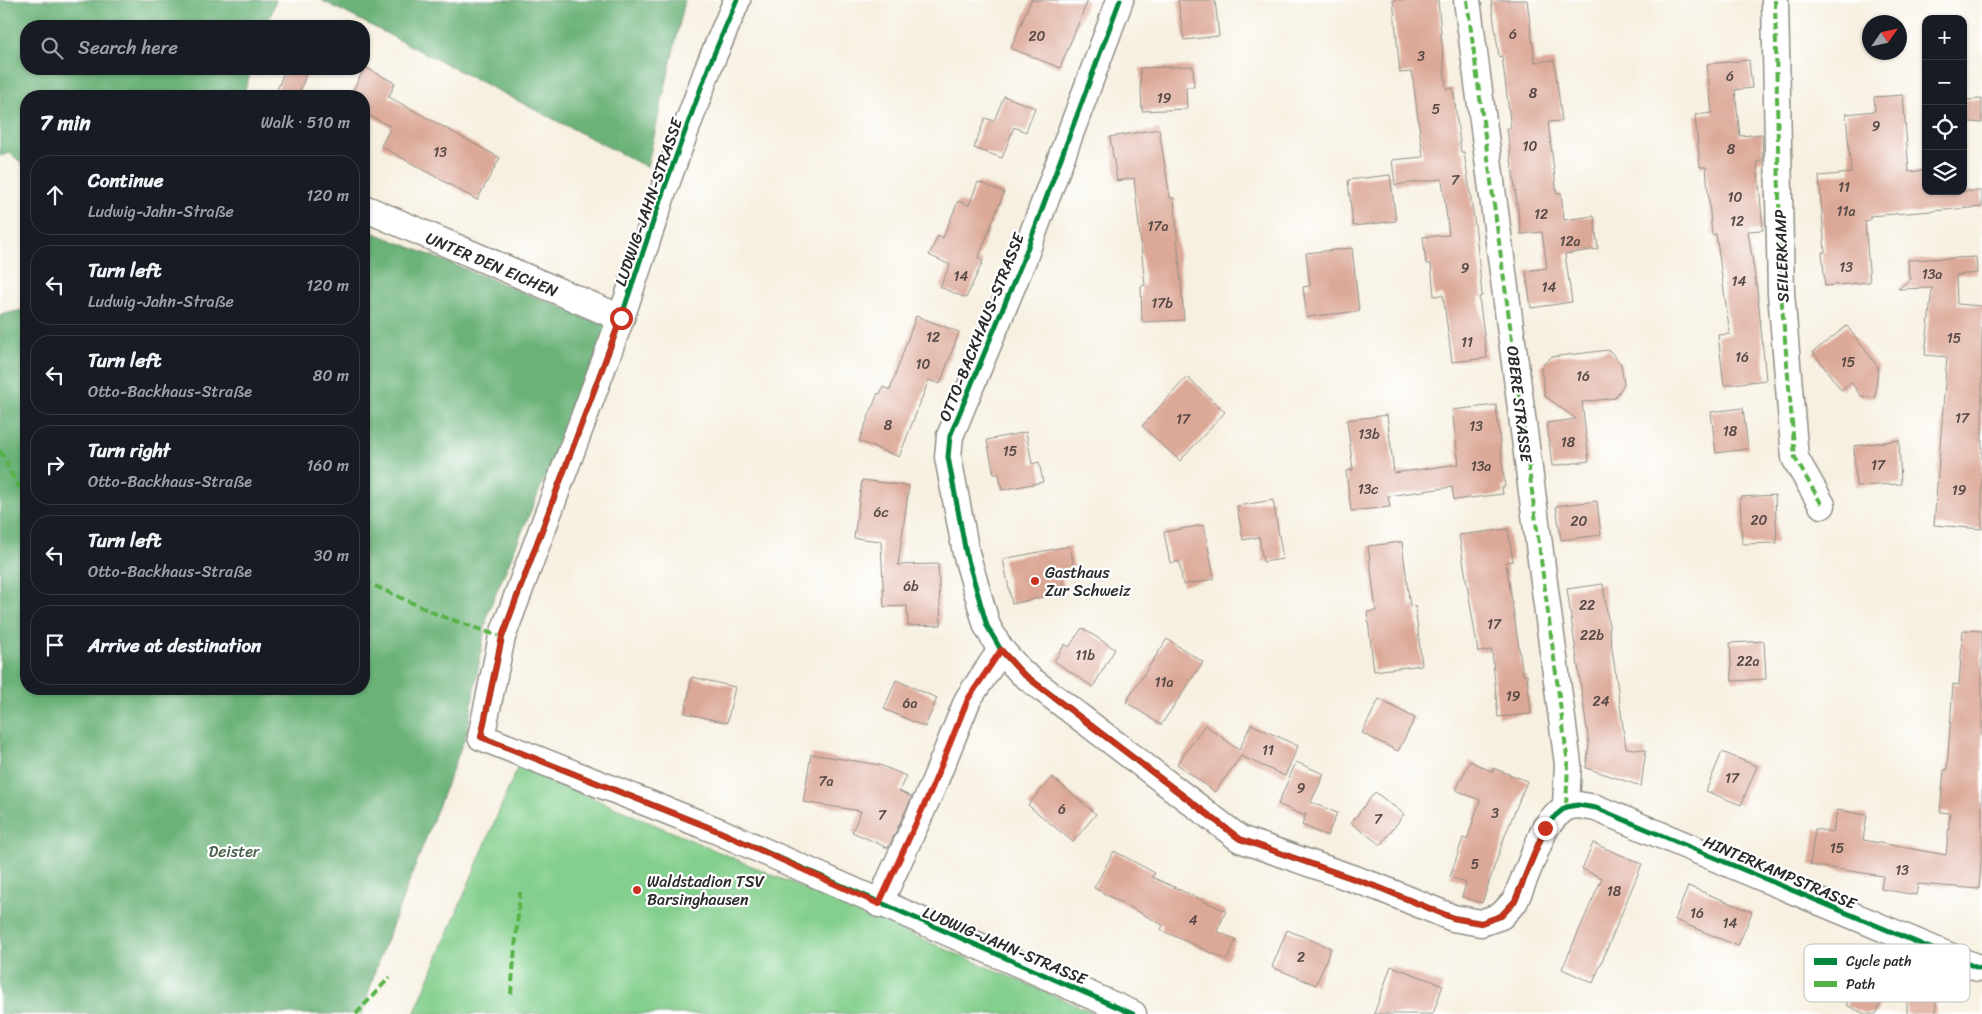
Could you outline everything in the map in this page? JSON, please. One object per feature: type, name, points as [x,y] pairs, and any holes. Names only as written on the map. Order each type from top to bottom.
[{"type":"street","name":"LUDWIG-JAHN-STRASSE","points":[[737,0],[709,66],[669,174],[621,318],[502,637],[481,737],[718,831],[879,904],[1134,1014]]},
{"type":"street","name":"OTTO-BACKHAUS-STRASSE","points":[[1120,0],[1023,260],[950,436],[948,457],[966,553],[988,626],[1001,650],[1022,673],[1240,839],[1380,888],[1453,918],[1481,923],[1501,916],[1515,901],[1545,828],[1566,807]]},
{"type":"street","name":"OBERE STRASSE","points":[[1467,0],[1568,764],[1566,807]]},
{"type":"street","name":"SEILERKAMP","points":[[1775,0],[1781,293],[1795,458],[1822,505]]},
{"type":"street","name":"UNTER DEN EICHEN","points":[[370,211],[621,318]]},
{"type":"street","points":[[879,904],[932,788],[968,699],[1001,650]]},
{"type":"street","name":"HINTERKAMPSTRASSE","points":[[1566,807],[1578,805],[1596,808],[1921,944]]},
{"type":"green space","points":[[0,0],[276,0],[269,20],[20,20],[20,75],[250,75],[245,90],[20,90],[20,162],[10,153],[0,156]]},
{"type":"green space","points":[[321,0],[685,0],[647,167],[370,25],[370,20],[360,20]]},
{"type":"green space","name":"Deister","points":[[370,231],[609,326],[488,612],[467,732],[377,965],[362,1014],[0,1014],[0,315],[20,310],[20,695],[370,695]]},
{"type":"green space","name":"Waldstadion TSV Barsinghausen","points":[[518,766],[1097,1014],[414,1014]]},
{"type":"building","points":[[1031,0],[1088,0],[1060,68],[1011,48]]},
{"type":"building","points":[[1178,0],[1215,0],[1219,36],[1184,40]]},
{"type":"building","points":[[1393,0],[1438,0],[1446,89],[1453,88],[1461,152],[1464,152],[1476,232],[1482,296],[1479,297],[1487,358],[1452,362],[1443,295],[1434,296],[1431,264],[1426,264],[1423,237],[1449,235],[1442,179],[1395,185],[1392,160],[1423,157],[1412,72],[1400,73]]},
{"type":"building","points":[[1491,0],[1527,0],[1535,62],[1554,60],[1562,121],[1548,122],[1557,194],[1561,193],[1564,220],[1594,216],[1598,249],[1565,254],[1572,302],[1531,308],[1526,271],[1547,268],[1542,232],[1521,234],[1507,128],[1511,128],[1502,56],[1499,57]]},
{"type":"building","points":[[1749,60],[1752,88],[1735,90],[1740,136],[1762,134],[1763,161],[1757,162],[1763,230],[1748,231],[1758,297],[1766,380],[1724,385],[1718,335],[1730,334],[1716,234],[1712,235],[1706,167],[1700,167],[1695,115],[1712,113],[1707,64]]},
{"type":"building","points":[[1193,66],[1194,87],[1186,87],[1187,109],[1142,111],[1140,68]]},
{"type":"building","points":[[370,70],[395,83],[389,97],[500,158],[477,200],[381,146],[391,127],[370,116],[370,90],[353,90],[361,75],[370,75]]},
{"type":"building","points":[[283,75],[306,75],[300,90],[277,90]]},
{"type":"building","points":[[1903,95],[1909,172],[1922,170],[1922,195],[1967,195],[1967,191],[1982,191],[1982,207],[1870,216],[1870,220],[1865,221],[1870,282],[1825,286],[1822,252],[1825,252],[1819,176],[1851,173],[1846,114],[1875,111],[1874,97]]},
{"type":"building","points":[[1004,96],[1035,108],[1026,132],[1014,127],[1002,158],[974,148],[985,118],[994,121]]},
{"type":"building","points":[[1982,99],[1982,123],[1967,121],[1967,100]]},
{"type":"building","points":[[1159,129],[1170,198],[1174,198],[1184,320],[1142,322],[1141,286],[1145,285],[1134,178],[1117,181],[1110,137]]},
{"type":"building","points":[[1390,175],[1396,221],[1353,226],[1348,180]]},
{"type":"building","points":[[978,182],[1004,192],[978,259],[983,261],[966,298],[940,287],[950,265],[929,255],[938,236],[943,238],[958,201],[969,205]]},
{"type":"building","points":[[1352,248],[1359,311],[1307,317],[1303,287],[1310,286],[1306,253]]},
{"type":"building","points":[[1976,257],[1977,273],[1956,275],[1957,304],[1982,306],[1982,529],[1934,525],[1947,357],[1925,355],[1932,288],[1898,289],[1912,278],[1909,279],[1908,260]]},
{"type":"building","points":[[916,316],[959,332],[940,384],[929,380],[899,457],[859,441],[878,393],[880,394],[883,387],[890,390]]},
{"type":"building","points":[[1847,326],[1878,367],[1875,398],[1861,396],[1851,382],[1841,390],[1813,352]]},
{"type":"building","points":[[1609,350],[1621,364],[1624,384],[1615,398],[1582,402],[1589,461],[1552,466],[1547,423],[1576,419],[1545,396],[1541,367],[1551,357]]},
{"type":"building","points":[[1187,377],[1225,412],[1180,461],[1142,426]]},
{"type":"building","points":[[1496,405],[1505,487],[1502,487],[1503,494],[1454,500],[1452,487],[1388,496],[1390,507],[1351,511],[1346,471],[1353,470],[1347,420],[1387,415],[1394,473],[1459,464],[1452,410]]},
{"type":"building","points":[[1743,408],[1748,449],[1716,453],[1711,412]]},
{"type":"building","points":[[1026,432],[1032,464],[1039,462],[1043,482],[1002,490],[999,474],[994,474],[987,440]]},
{"type":"building","points":[[1899,440],[1901,484],[1856,486],[1854,446]]},
{"type":"building","points":[[862,480],[909,486],[898,565],[938,564],[941,625],[908,626],[907,606],[884,607],[881,541],[854,538]]},
{"type":"building","points":[[1775,495],[1777,543],[1742,544],[1740,497]]},
{"type":"building","points":[[1273,500],[1283,559],[1263,562],[1259,537],[1243,540],[1237,506]]},
{"type":"building","points":[[1597,501],[1601,535],[1561,540],[1556,506]]},
{"type":"building","points":[[1204,525],[1214,579],[1183,585],[1179,561],[1170,563],[1164,532]]},
{"type":"building","points":[[1508,529],[1513,561],[1506,562],[1523,675],[1527,675],[1531,714],[1498,717],[1492,650],[1478,652],[1459,535]]},
{"type":"building","points":[[1402,542],[1410,607],[1415,606],[1422,665],[1374,671],[1367,612],[1376,611],[1368,546]]},
{"type":"building","name":"Gasthaus Zur Schweiz","points":[[1070,546],[1074,567],[1061,570],[1065,592],[1012,604],[1003,559]]},
{"type":"building","points":[[1603,584],[1626,748],[1646,750],[1641,786],[1586,768],[1589,744],[1567,589]]},
{"type":"building","points":[[1082,628],[1115,649],[1093,687],[1054,661],[1065,644],[1069,647]]},
{"type":"building","points":[[1963,630],[1982,631],[1982,850],[1979,889],[1918,884],[1916,895],[1881,889],[1883,876],[1810,865],[1815,829],[1833,832],[1837,810],[1867,815],[1863,840],[1946,855],[1950,813],[1940,812],[1944,770],[1947,770],[1953,684],[1959,685]]},
{"type":"building","points":[[1167,639],[1203,662],[1161,725],[1126,702]]},
{"type":"building","points":[[1764,641],[1766,679],[1732,681],[1730,643]]},
{"type":"building","points":[[692,677],[735,687],[727,723],[685,713]]},
{"type":"building","points":[[896,680],[937,698],[925,727],[884,709]]},
{"type":"building","points":[[1379,699],[1415,718],[1398,751],[1362,733]]},
{"type":"building","points":[[1251,724],[1298,746],[1285,776],[1241,756],[1215,792],[1177,764],[1205,725],[1239,750]]},
{"type":"building","points":[[1722,752],[1757,766],[1741,805],[1706,791]]},
{"type":"building","points":[[811,754],[880,765],[906,776],[899,791],[912,797],[888,848],[852,832],[861,811],[803,802]]},
{"type":"building","points":[[1470,761],[1493,772],[1493,768],[1527,781],[1504,838],[1482,903],[1462,897],[1466,883],[1450,877],[1463,838],[1467,840],[1480,800],[1456,790]]},
{"type":"building","points":[[1296,762],[1324,774],[1311,802],[1337,813],[1327,836],[1302,825],[1305,816],[1278,804]]},
{"type":"building","points":[[1052,777],[1096,814],[1073,842],[1028,805]]},
{"type":"building","points":[[1375,792],[1404,814],[1381,845],[1351,823]]},
{"type":"building","points":[[1593,843],[1642,864],[1593,983],[1562,969],[1602,878],[1582,869]]},
{"type":"building","points":[[1114,851],[1155,873],[1152,877],[1226,911],[1217,931],[1236,940],[1227,960],[1161,930],[1163,925],[1094,888]]},
{"type":"building","points":[[1688,886],[1752,912],[1738,946],[1675,920]]},
{"type":"building","points":[[1287,930],[1331,948],[1316,985],[1272,967]]},
{"type":"building","points":[[1391,966],[1443,985],[1433,1014],[1374,1014]]},
{"type":"building","points":[[1847,1002],[1881,1002],[1876,1014],[1865,1014],[1846,1005]]},
{"type":"building","points":[[1907,1002],[1936,1002],[1936,1014],[1907,1014]]},
{"type":"marked path","points":[[1467,0],[1568,764],[1566,807]]},
{"type":"marked path","points":[[1775,0],[1781,293],[1795,458],[1822,505]]},
{"type":"marked path","points":[[0,450],[15,481],[20,487]]},
{"type":"marked path","points":[[370,584],[441,616],[502,637]]},
{"type":"marked path","points":[[511,994],[520,892]]},
{"type":"marked path","points":[[356,1014],[390,977]]},
{"type":"cycle path","points":[[737,0],[709,66],[663,192],[621,318],[502,637],[481,737],[718,831],[1133,1014]]},
{"type":"cycle path","points":[[1120,0],[1023,260],[950,436],[948,457],[966,553],[987,626],[1001,650],[1022,673],[1240,839],[1380,888],[1453,918],[1481,923],[1501,916],[1515,901],[1545,828],[1566,807],[1578,805],[1596,808],[1921,944]]},
{"type":"cycle path","points":[[1970,965],[1978,968],[1982,967]]},
{"type":"place","name":"Gasthaus Zur Schweiz","points":[[1035,581]]},
{"type":"place","name":"Waldstadion TSV Barsinghausen","points":[[637,890]]},
{"type":"route","points":[[621,318],[502,637],[481,737],[718,831],[879,904],[932,788],[968,699],[1001,650],[1022,673],[1240,839],[1380,888],[1453,918],[1481,923],[1501,916],[1515,901],[1545,828]]}]
